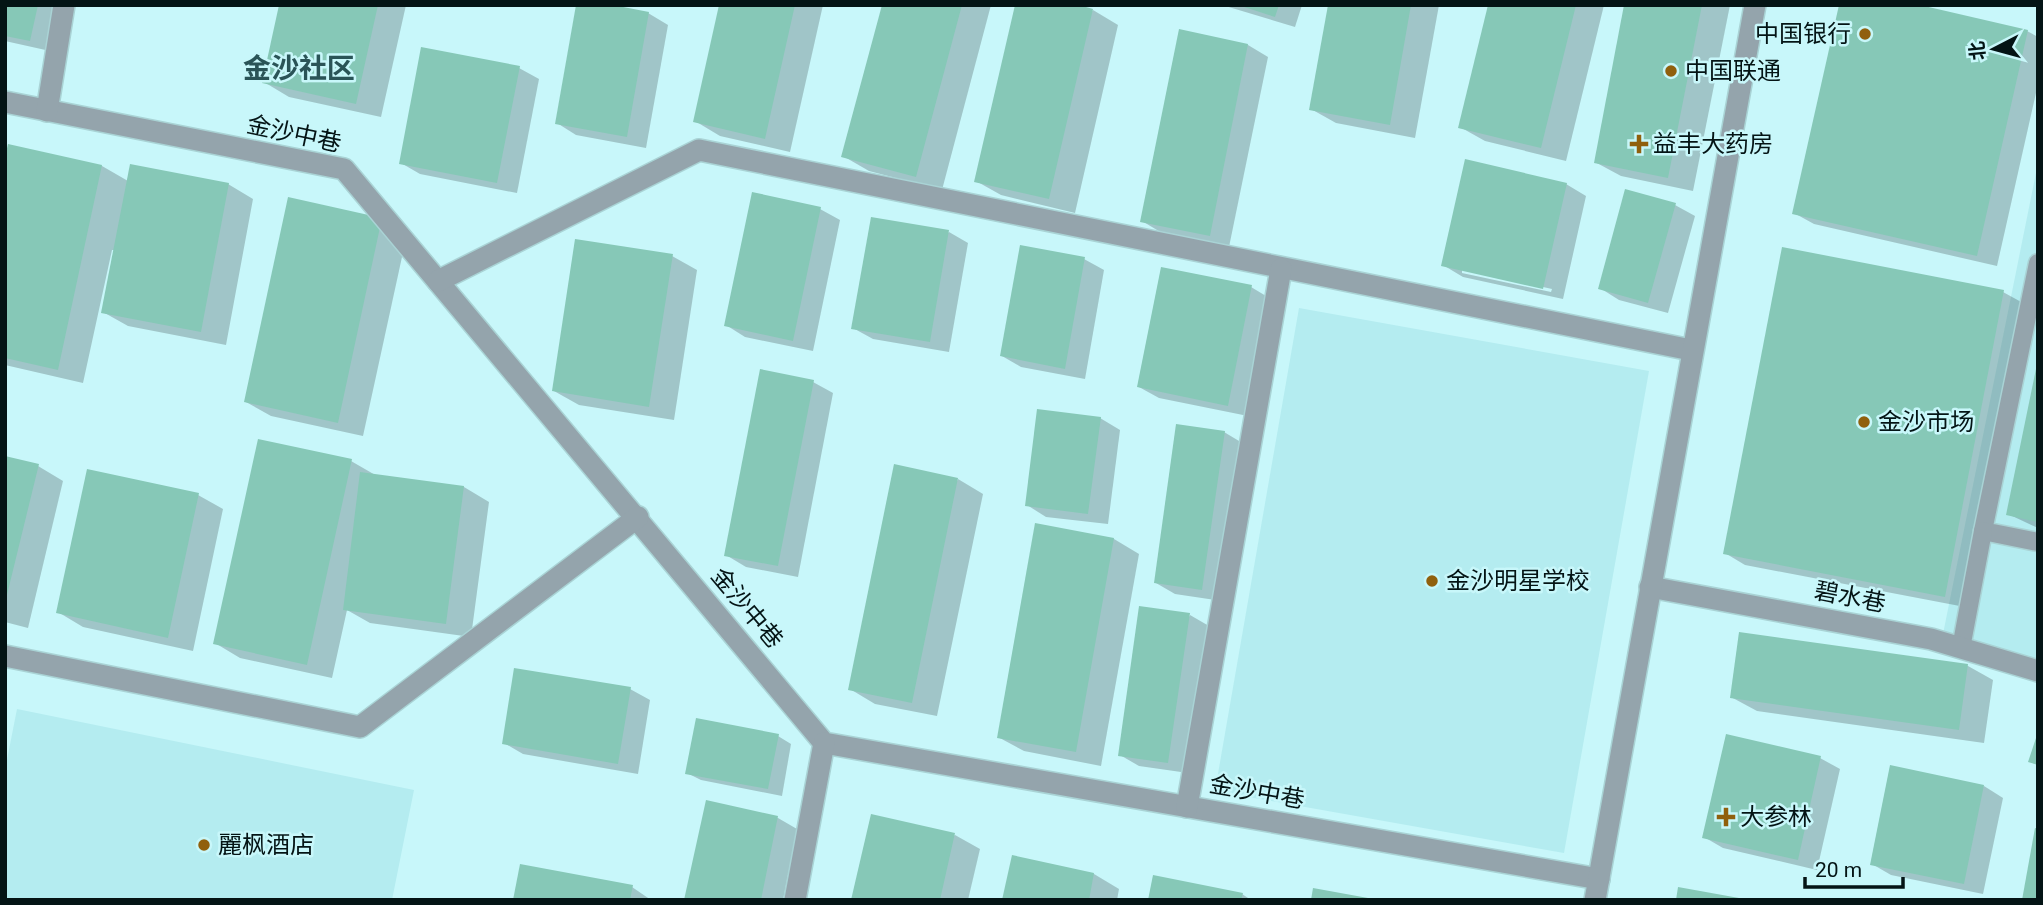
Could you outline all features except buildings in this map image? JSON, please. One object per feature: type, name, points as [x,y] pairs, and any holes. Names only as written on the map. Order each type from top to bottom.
[{"type":"street","points":[[47,111],[64,5]]},
{"type":"street","points":[[1597,889],[1691,350],[1755,5]]},
{"type":"street","name":"金沙中巷","points":[[5,102],[344,169],[638,517],[824,743],[1187,807],[1597,889]]},
{"type":"street","points":[[438,281],[699,150],[1281,270],[1691,350]]},
{"type":"street","points":[[1187,807],[1281,270]]},
{"type":"street","points":[[5,656],[360,727],[638,517]]},
{"type":"street","name":"碧水巷","points":[[1650,587],[1931,639],[2038,671]]},
{"type":"street","points":[[795,900],[824,743]]},
{"type":"lane","points":[[1961,648],[2038,263]]},
{"type":"lane","points":[[1983,531],[2038,542]]},
{"type":"shaded area","points":[[2038,163],[2038,663],[1943,634]]},
{"type":"shaded area","name":"金沙明星学校","points":[[1299,308],[1649,371],[1564,853],[1215,791]]},
{"type":"shaded area","name":"麗枫酒店","points":[[17,709],[414,790],[392,900],[5,900],[5,770]]},
{"type":"place","name":"中国银行","points":[[1865,34]]},
{"type":"place","name":"中国联通","points":[[1671,71]]},
{"type":"place","name":"益丰大药房","points":[[1639,144]]},
{"type":"place","name":"金沙市场","points":[[1864,422]]},
{"type":"place","name":"金沙明星学校","points":[[1432,581]]},
{"type":"place","name":"大参林","points":[[1726,817]]},
{"type":"place","name":"麗枫酒店","points":[[204,845]]},
{"type":"district","name":"金沙社区","points":[[299,68]]}]
